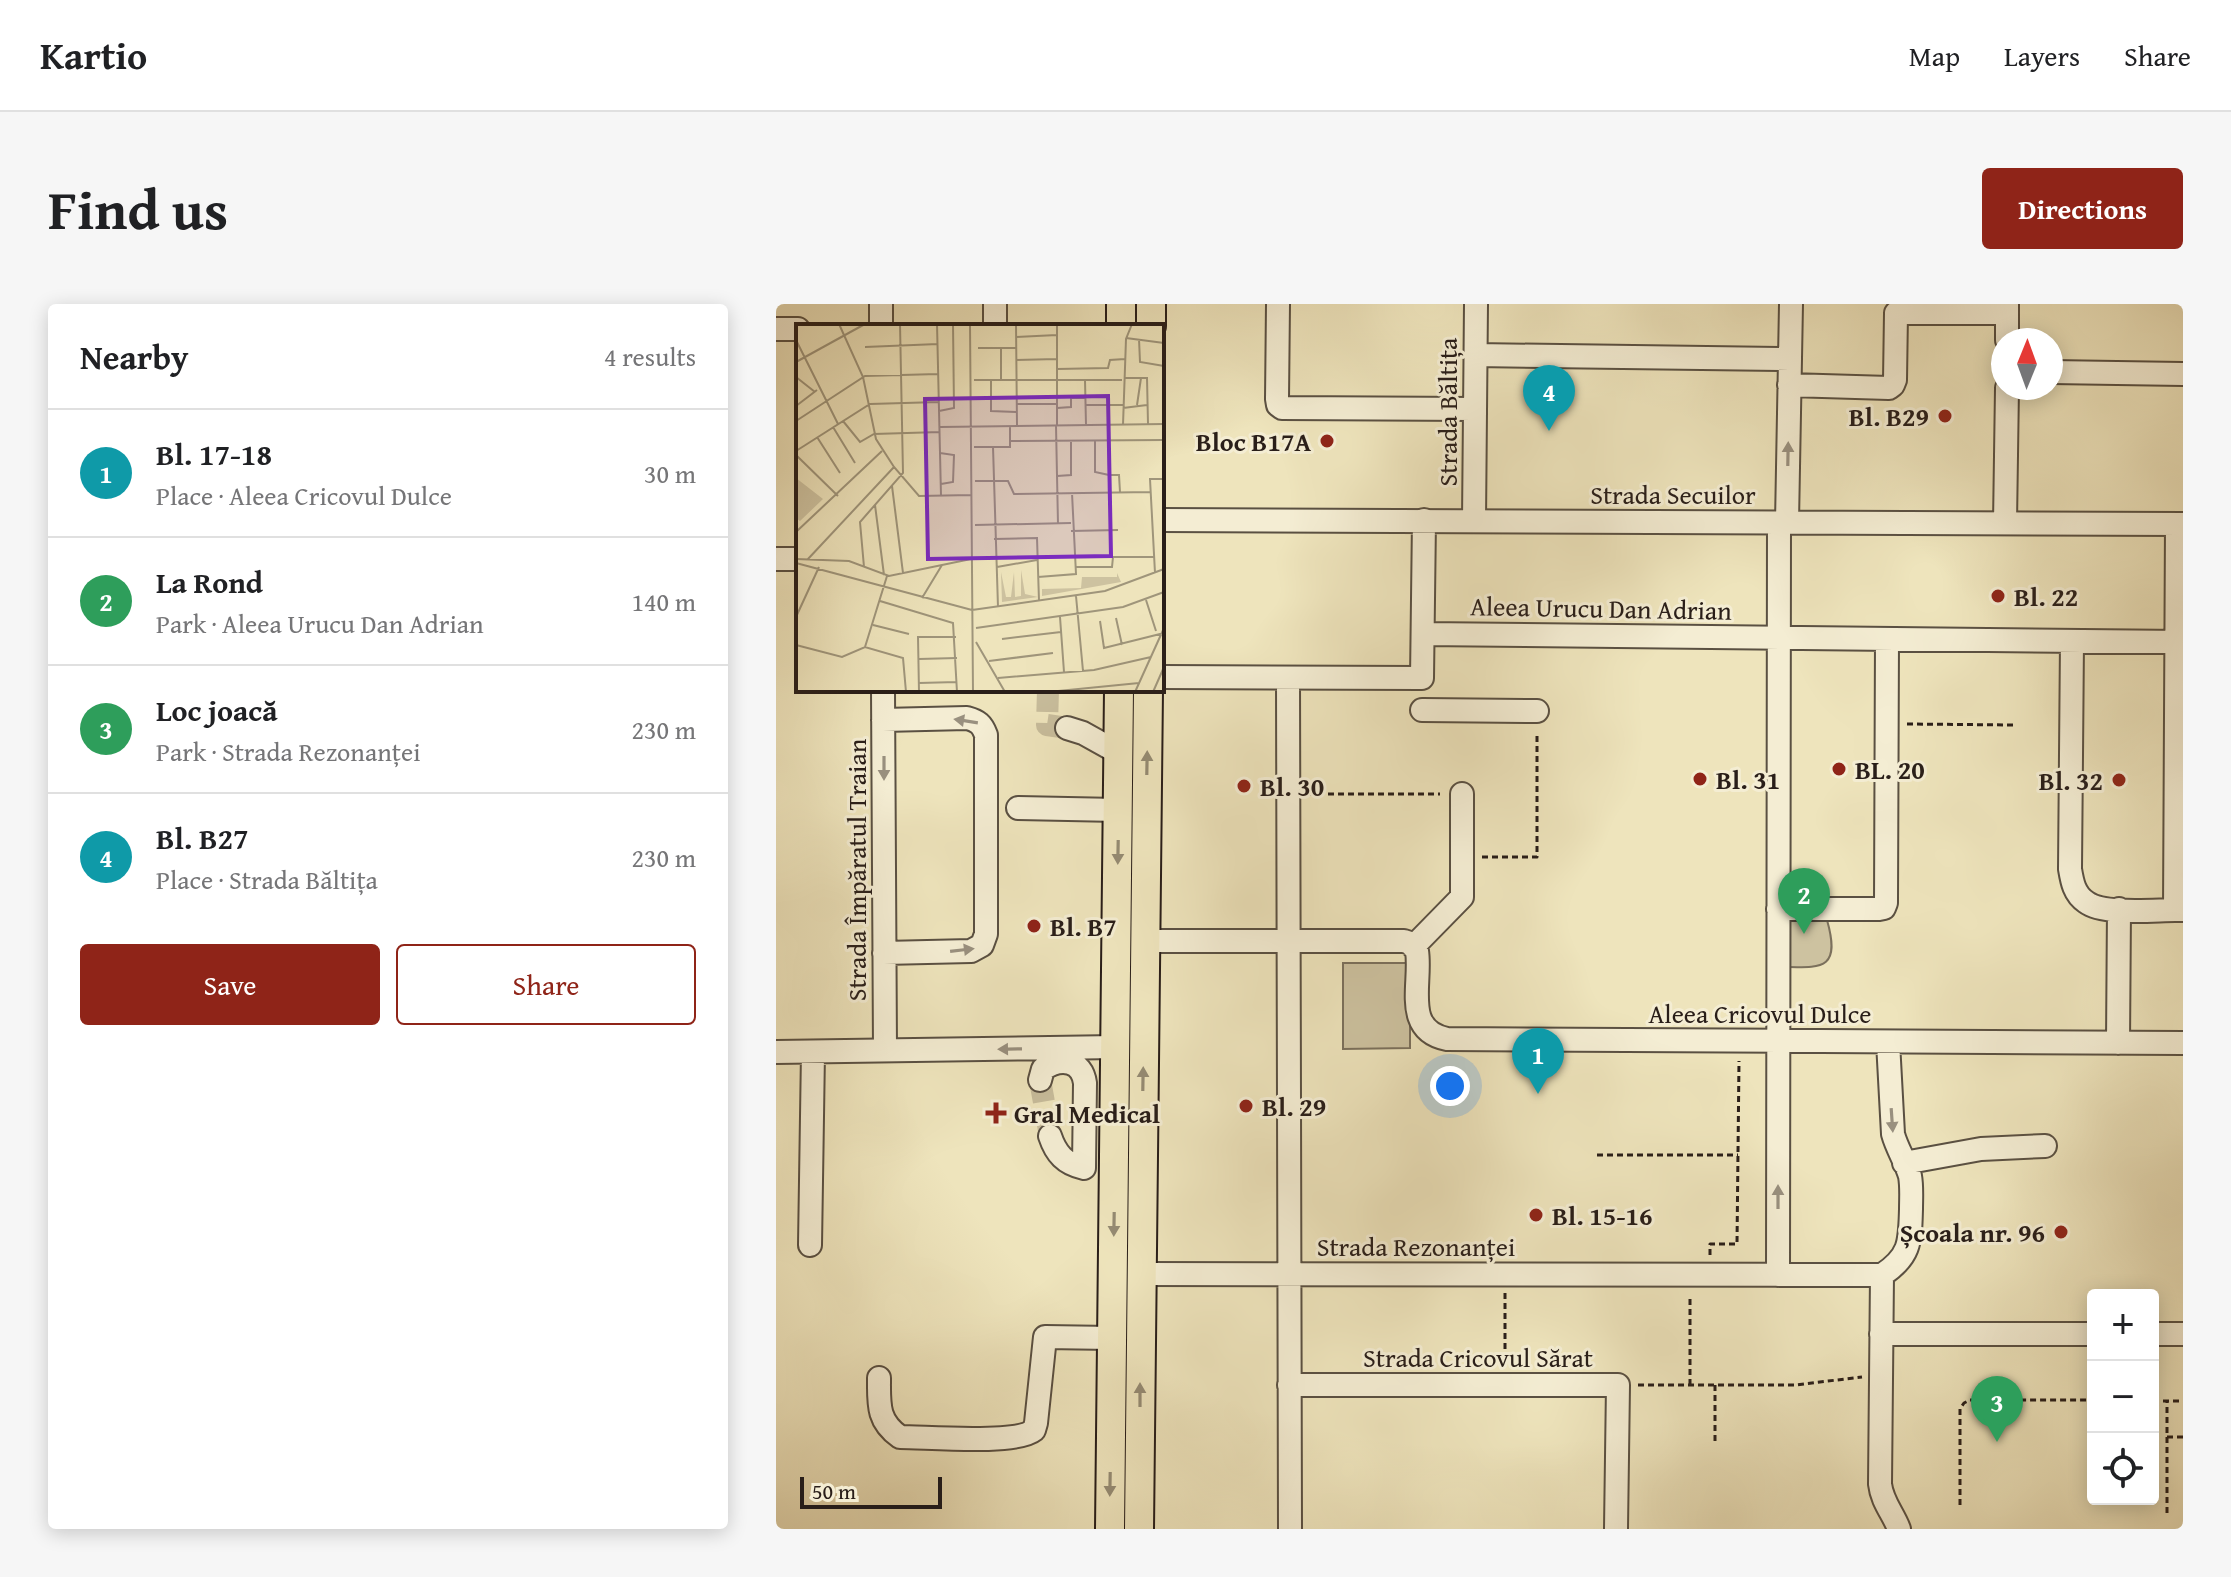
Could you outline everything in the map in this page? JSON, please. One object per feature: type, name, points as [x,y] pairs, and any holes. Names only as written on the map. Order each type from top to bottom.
[{"type":"main road","points":[[1119,692],[1116,1047],[1142,1274],[1139,1529]]},
{"type":"main road","points":[[1110,1529],[1112,1338],[1145,941],[1148,692]]},
{"type":"street","points":[[1278,304],[1277,399],[1282,408],[1475,409]]},
{"type":"street","name":"Strada Băltița","points":[[1474,521],[1476,304]]},
{"type":"street","points":[[1778,1275],[1779,638],[1791,304]]},
{"type":"street","points":[[1789,385],[1889,388],[1895,380],[1896,313],[2007,309]]},
{"type":"street","points":[[1475,355],[1789,359]]},
{"type":"street","points":[[2063,372],[2183,374]]},
{"type":"street","points":[[2005,523],[2007,400]]},
{"type":"street","name":"Strada Secuilor","points":[[1164,520],[2180,524]]},
{"type":"street","points":[[1164,677],[1422,678],[1424,520]]},
{"type":"street","points":[[2072,641],[2070,869],[2073,887],[2085,902],[2101,908],[2179,910],[2180,524]]},
{"type":"street","name":"Aleea Urucu Dan Adrian","points":[[1423,634],[2180,642]]},
{"type":"street","points":[[1778,909],[1884,908],[1887,639]]},
{"type":"street","points":[[1288,678],[1290,1529]]},
{"type":"street","name":"Strada Împăratul Traian","points":[[883,692],[885,1050]]},
{"type":"street","points":[[1422,710],[1537,711]]},
{"type":"street","points":[[883,720],[967,718],[983,726],[986,735],[986,934],[982,945],[971,951],[884,953]]},
{"type":"street","points":[[1067,728],[1083,733],[1119,753]]},
{"type":"street","points":[[1145,941],[1404,941],[1414,946],[1462,897],[1462,794]]},
{"type":"street","points":[[1018,808],[1118,810]]},
{"type":"street","points":[[2118,1043],[2119,909]]},
{"type":"street","name":"Aleea Cricovul Dulce","points":[[1414,946],[1418,958],[1418,1017],[1427,1031],[1437,1037],[1471,1040],[2183,1043]]},
{"type":"street","points":[[1888,1042],[1893,1134],[1911,1188],[1909,1244],[1899,1262],[1882,1275],[1880,1484],[1885,1503],[1899,1529]]},
{"type":"street","points":[[776,1052],[1116,1047]]},
{"type":"street","points":[[810,1245],[813,1052]]},
{"type":"street","points":[[1040,1080],[1043,1069],[1054,1063],[1076,1064],[1083,1072],[1084,1168]]},
{"type":"street","points":[[1050,1136],[1062,1159],[1074,1166],[1128,1168]]},
{"type":"street","points":[[1904,1163],[1981,1149],[2045,1146]]},
{"type":"street","name":"Strada Rezonanței","points":[[1142,1274],[1882,1275]]},
{"type":"street","points":[[1881,1334],[2087,1334]]},
{"type":"street","points":[[2159,1334],[2183,1334]]},
{"type":"street","points":[[879,1378],[883,1420],[900,1437],[995,1439],[1022,1436],[1034,1430],[1036,1423],[1045,1337],[1112,1338]]},
{"type":"street","name":"Strada Cricovul Sărat","points":[[1289,1385],[1618,1385],[1616,1529]]},
{"type":"path","points":[[1462,857],[1537,857],[1537,711]]},
{"type":"path","points":[[1887,723],[2016,725]]},
{"type":"path","points":[[1288,794],[1462,794]]},
{"type":"path","points":[[1690,1385],[1700,1275],[1710,1244],[1737,1244],[1739,1041]]},
{"type":"path","points":[[1597,1155],[1738,1155]]},
{"type":"path","points":[[1505,1275],[1505,1385]]},
{"type":"path","points":[[1618,1385],[1795,1385],[1881,1375]]},
{"type":"path","points":[[1715,1385],[1715,1445]]},
{"type":"path","points":[[1960,1505],[1960,1409],[1964,1403],[1970,1400],[2087,1400]]},
{"type":"path","points":[[2159,1401],[2183,1401]]},
{"type":"path","points":[[2167,1401],[2167,1513]]},
{"type":"path","points":[[2167,1437],[2183,1437]]},
{"type":"shaded area","points":[[1778,909],[1827,920],[1831,950],[1824,963],[1778,967]]},
{"type":"shaded area","points":[[1343,963],[1410,963],[1410,1048],[1343,1049]]},
{"type":"tunnel","points":[[1048,692],[1047,725],[1067,728]]},
{"type":"tunnel","points":[[1040,1080],[1050,1136]]},
{"type":"place","name":"Bl. B29","points":[[1945,416]]},
{"type":"place","name":"Bl. B27","points":[[1549,431]]},
{"type":"place","name":"Bloc B17A","points":[[1327,441]]},
{"type":"place","name":"Bl. 22","points":[[1998,596]]},
{"type":"place","name":"BL. 20","points":[[1839,769]]},
{"type":"place","name":"Bl. 31","points":[[1700,779]]},
{"type":"place","name":"Bl. 32","points":[[2119,780]]},
{"type":"place","name":"Bl. 30","points":[[1244,786]]},
{"type":"place","name":"Bl. B7","points":[[1034,926]]},
{"type":"place","name":"La Rond","points":[[1804,934]]},
{"type":"place","name":"Bl. 17-18","points":[[1538,1094]]},
{"type":"place","name":"Bl. 29","points":[[1246,1106]]},
{"type":"place","name":"Gral Medical","points":[[996,1113]]},
{"type":"place","name":"Bl. 15-16","points":[[1536,1215]]},
{"type":"place","name":"Școala nr. 96","points":[[2061,1232]]},
{"type":"place","name":"Loc joacă","points":[[1997,1442]]}]
